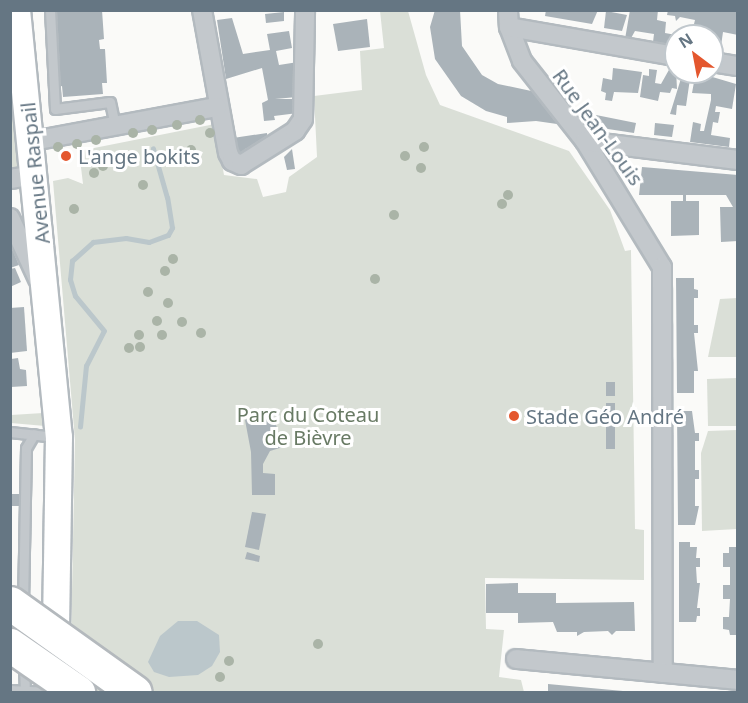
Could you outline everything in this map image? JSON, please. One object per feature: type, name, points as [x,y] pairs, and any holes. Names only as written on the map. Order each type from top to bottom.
[{"type":"highway","points":[[17,630],[78,693]]},
{"type":"highway","points":[[17,630],[135,693]]},
{"type":"main road","name":"Avenue Raspail","points":[[15,16],[33,141],[59,437],[55,693]]},
{"type":"street","points":[[202,10],[217,107],[228,153],[234,162],[241,165],[254,160],[295,131],[303,119],[305,10]]},
{"type":"street","points":[[508,19],[664,53]]},
{"type":"street","name":"Rue Jean-Louis","points":[[508,19],[522,61],[585,141],[663,267],[663,672]]},
{"type":"street","points":[[33,141],[217,107]]},
{"type":"street","points":[[585,141],[738,160]]},
{"type":"street","points":[[10,179],[35,175]]},
{"type":"street","points":[[10,218],[48,300]]},
{"type":"street","points":[[516,659],[738,680]]},
{"type":"lane","points":[[50,10],[55,109],[110,102],[115,125]]},
{"type":"lane","points":[[10,432],[59,437]]},
{"type":"lane","points":[[25,692],[17,630],[26,448],[34,434]]},
{"type":"lane","points":[[10,690],[44,693]]},
{"type":"green space","name":"Parc du Coteau de Bièvre","points":[[380,11],[408,11],[426,75],[440,105],[569,151],[610,210],[625,251],[631,250],[635,529],[644,530],[644,580],[485,578],[486,629],[504,630],[499,677],[521,680],[524,692],[70,692],[75,440],[53,181],[68,178],[83,184],[79,151],[215,124],[224,175],[257,179],[263,197],[286,192],[289,177],[317,157],[314,96],[362,90],[360,51],[384,48]]},
{"type":"green space","points":[[10,42],[21,164],[11,171],[10,171]]},
{"type":"green space","points":[[737,298],[737,357],[708,357],[720,299]]},
{"type":"green space","points":[[737,378],[737,426],[708,426],[707,379]]},
{"type":"green space","points":[[43,413],[45,426],[11,423],[11,415]]},
{"type":"green space","points":[[737,430],[737,529],[702,531],[701,453],[708,431]]},
{"type":"shaded area","points":[[178,621],[197,621],[219,635],[220,652],[212,666],[198,675],[169,677],[154,672],[148,662],[160,636]]},
{"type":"building","points":[[52,10],[102,10],[104,39],[99,40],[100,49],[105,49],[107,83],[102,83],[103,94],[63,97],[62,86],[58,87]]},
{"type":"building","points":[[435,10],[460,10],[462,46],[482,75],[498,84],[536,92],[564,125],[536,121],[507,123],[507,117],[486,111],[461,96],[435,59],[430,27]]},
{"type":"building","points":[[546,10],[598,10],[592,24],[545,16]]},
{"type":"building","points":[[630,10],[658,10],[657,20],[666,22],[664,24],[664,44],[653,42],[654,34],[635,31],[630,40],[625,39]]},
{"type":"building","points":[[668,10],[738,10],[738,35],[724,32],[724,24],[694,24],[695,20],[680,17],[676,21],[675,16],[667,15]]},
{"type":"building","points":[[606,11],[627,15],[622,31],[604,28]]},
{"type":"building","points":[[284,12],[284,21],[266,23],[265,14]]},
{"type":"building","points":[[232,18],[243,54],[270,50],[267,34],[289,31],[292,48],[276,51],[279,65],[298,62],[297,97],[275,99],[297,99],[298,113],[274,116],[275,120],[264,121],[262,103],[268,100],[262,68],[226,79],[217,20]]},
{"type":"building","points":[[367,19],[370,47],[338,51],[333,24]]},
{"type":"building","points":[[613,68],[642,72],[638,93],[614,92],[612,101],[605,100],[606,93],[601,91],[603,78],[612,80]]},
{"type":"building","points":[[649,69],[657,70],[655,83],[661,84],[664,79],[664,84],[677,84],[677,89],[672,88],[670,93],[660,92],[658,101],[640,97],[643,75],[649,76]]},
{"type":"building","points":[[724,80],[736,84],[732,109],[716,106],[715,112],[720,112],[718,123],[713,122],[711,135],[730,138],[729,147],[690,142],[693,122],[701,124],[700,131],[704,131],[711,100],[711,94],[692,93],[694,84],[724,84]]},
{"type":"building","points":[[679,84],[689,84],[686,106],[677,105],[676,115],[670,114]]},
{"type":"building","points":[[596,115],[636,123],[634,133],[595,127]]},
{"type":"building","points":[[655,123],[674,125],[672,137],[654,135]]},
{"type":"building","points":[[267,133],[267,144],[245,149],[245,157],[236,153],[233,138]]},
{"type":"building","points":[[292,149],[295,169],[287,170],[284,157]]},
{"type":"building","points":[[642,167],[738,175],[738,241],[721,242],[720,207],[733,207],[726,195],[686,195],[686,201],[699,201],[699,235],[671,236],[671,201],[683,201],[683,195],[639,195]]},
{"type":"building","points":[[10,244],[19,265],[10,268]]},
{"type":"building","points":[[15,268],[21,282],[10,287],[10,269]]},
{"type":"building","points":[[676,278],[694,278],[694,289],[698,290],[698,298],[694,298],[694,325],[698,325],[698,333],[694,333],[698,371],[694,371],[694,393],[677,393]]},
{"type":"building","points":[[24,307],[27,351],[10,353],[10,308]]},
{"type":"building","points":[[18,358],[20,369],[26,370],[27,386],[11,387],[11,359]]},
{"type":"building","points":[[606,382],[615,382],[615,396],[606,396]]},
{"type":"building","points":[[606,403],[615,403],[615,417],[606,417]]},
{"type":"building","points":[[263,410],[272,412],[283,447],[270,451],[263,464],[263,473],[275,474],[275,495],[252,495],[251,452],[245,420]]},
{"type":"building","points":[[677,411],[692,411],[695,433],[699,433],[699,441],[695,441],[695,470],[699,470],[699,479],[695,479],[695,506],[699,506],[695,525],[678,525]]},
{"type":"building","points":[[606,425],[615,425],[615,449],[606,449]]},
{"type":"building","points":[[10,494],[21,494],[21,506],[10,506]]},
{"type":"building","points":[[252,512],[266,514],[259,550],[245,547]]},
{"type":"building","points":[[679,542],[690,542],[690,547],[697,547],[696,558],[700,558],[700,567],[696,567],[697,583],[700,583],[697,608],[700,608],[700,616],[697,616],[696,622],[679,622]]},
{"type":"building","points":[[729,547],[738,547],[738,635],[730,635],[729,630],[723,629],[723,617],[729,617],[730,599],[723,599],[723,585],[730,585],[730,567],[723,567],[723,553],[729,553]]},
{"type":"building","points":[[247,552],[260,556],[259,562],[245,559]]},
{"type":"building","points":[[518,583],[518,593],[556,593],[556,603],[634,602],[635,631],[616,631],[612,635],[608,631],[584,632],[577,636],[577,632],[557,632],[553,622],[518,623],[518,613],[486,613],[486,584]]},
{"type":"building","points":[[548,684],[623,691],[623,692],[548,692]]},
{"type":"waterway","points":[[80,427],[86,366],[104,331],[75,296],[70,280],[72,261],[93,242],[126,238],[149,242],[168,235],[172,228],[167,198],[153,149]]},
{"type":"place","name":"L'ange bokits","points":[[66,156]]},
{"type":"place","name":"Stade Géo André","points":[[514,416]]}]
